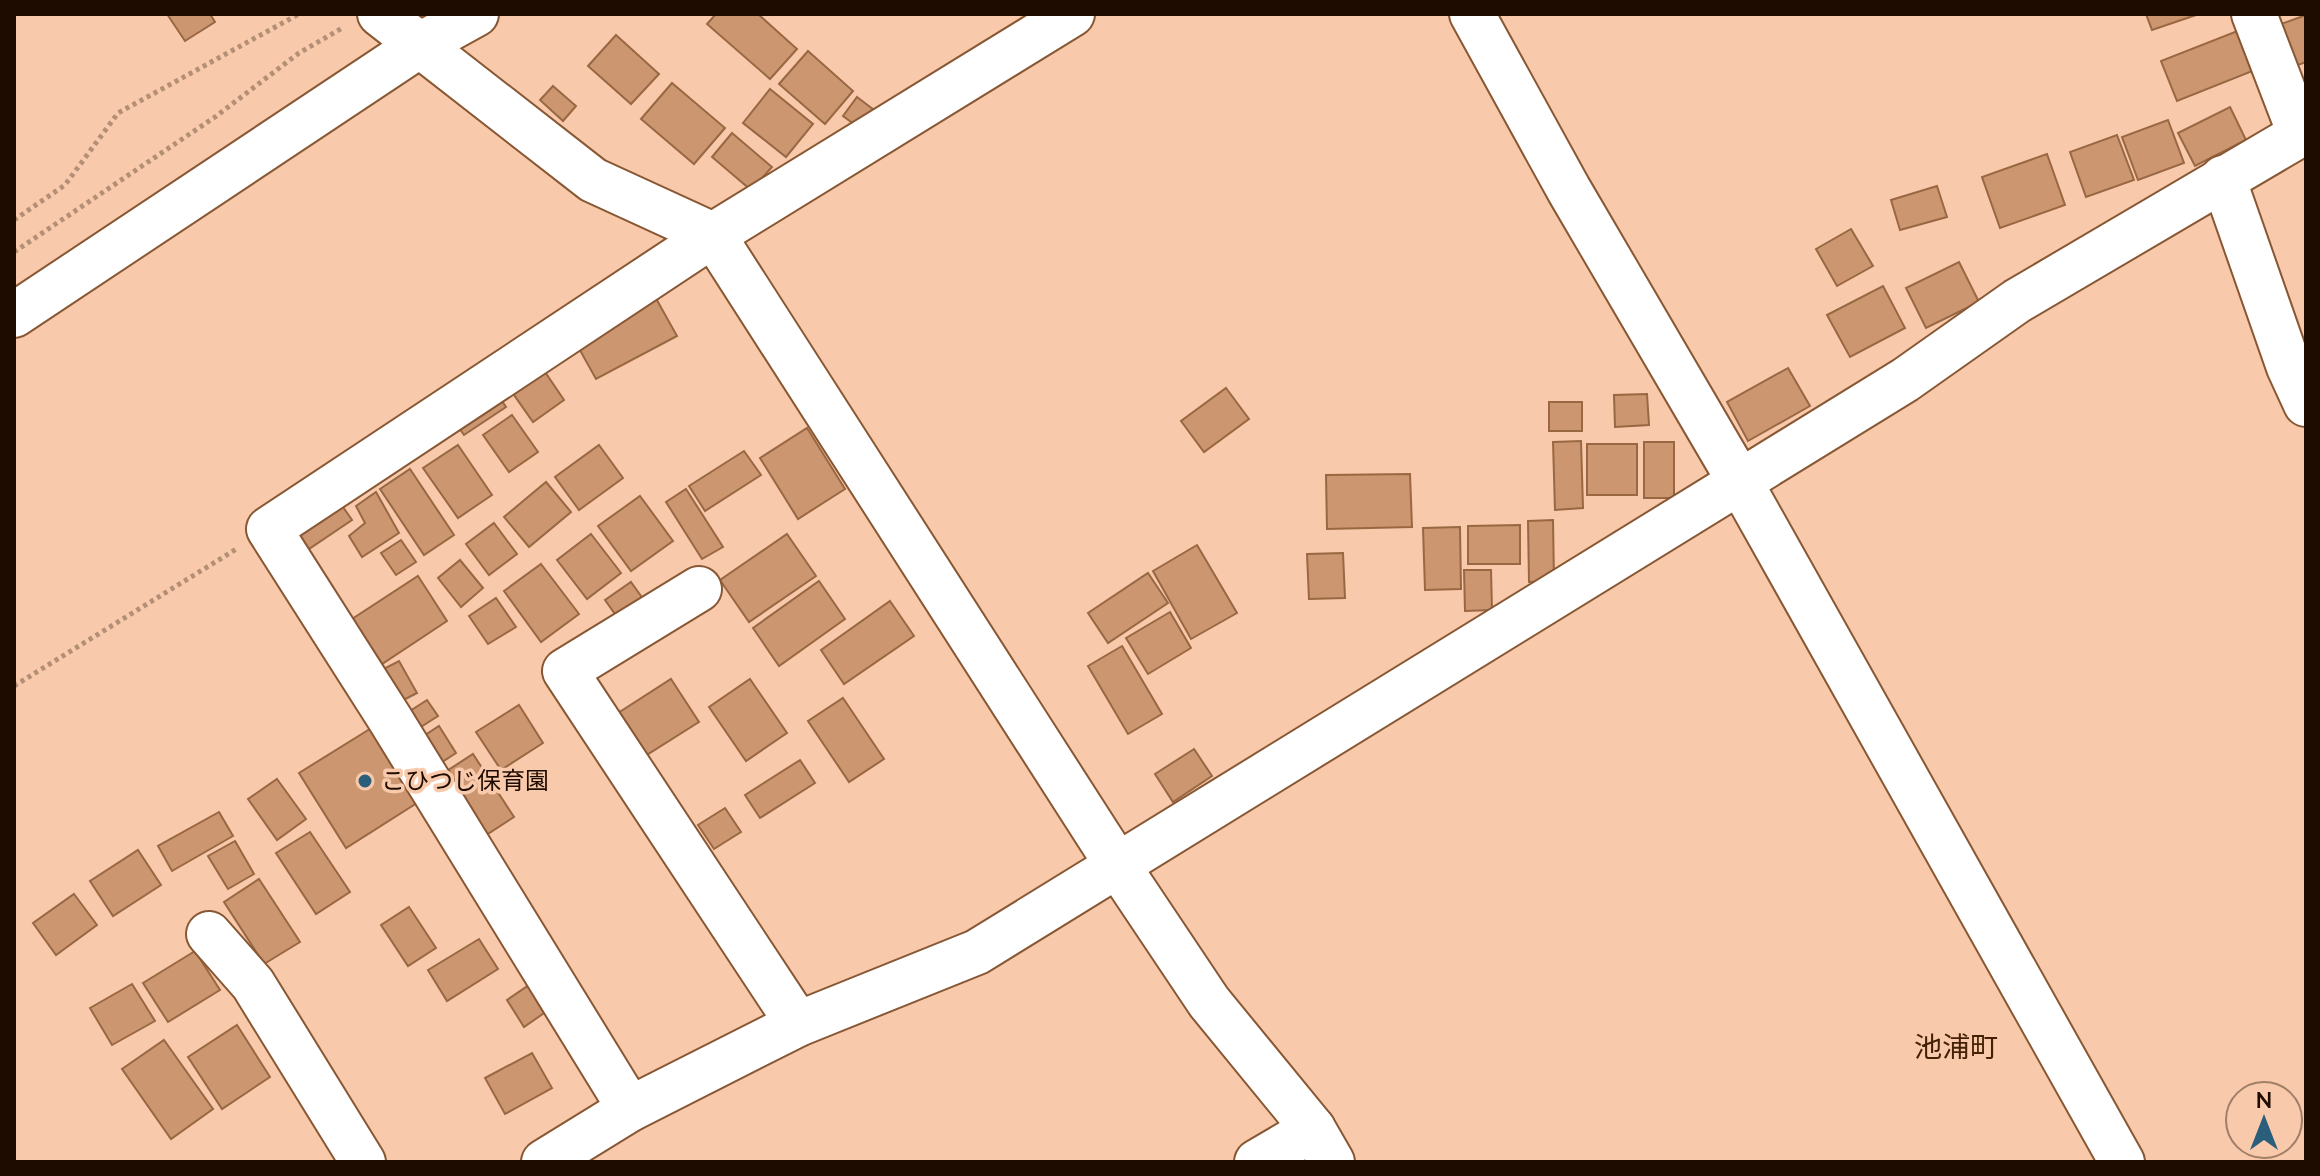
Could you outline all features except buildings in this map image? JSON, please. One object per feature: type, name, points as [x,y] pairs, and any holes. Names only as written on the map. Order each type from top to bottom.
[{"type":"street","points":[[14,315],[420,45],[476,14]]},
{"type":"street","points":[[630,1109],[269,529],[713,235],[1072,14]]},
{"type":"street","points":[[1472,14],[1569,190],[1740,482],[2122,1162]]},
{"type":"street","points":[[544,1162],[630,1109],[798,1024],[977,952],[1905,380],[2017,301],[2303,133],[2254,14]]},
{"type":"street","points":[[366,18],[420,45],[593,180],[713,235],[1118,866],[1209,1002],[1322,1145],[1257,1162]]},
{"type":"street","points":[[2223,178],[2289,367],[2306,404]]},
{"type":"street","points":[[699,589],[565,671],[798,1024]]},
{"type":"street","points":[[209,934],[253,984],[363,1162]]},
{"type":"path","points":[[14,220],[65,185],[118,113],[299,14]]},
{"type":"path","points":[[14,252],[215,117],[299,53],[366,18]]},
{"type":"path","points":[[14,686],[269,529]]},
{"type":"place","name":"こひつじ保育園","points":[[365,781]]},
{"type":"district","name":"池浦町","points":[[1956,1047]]}]
